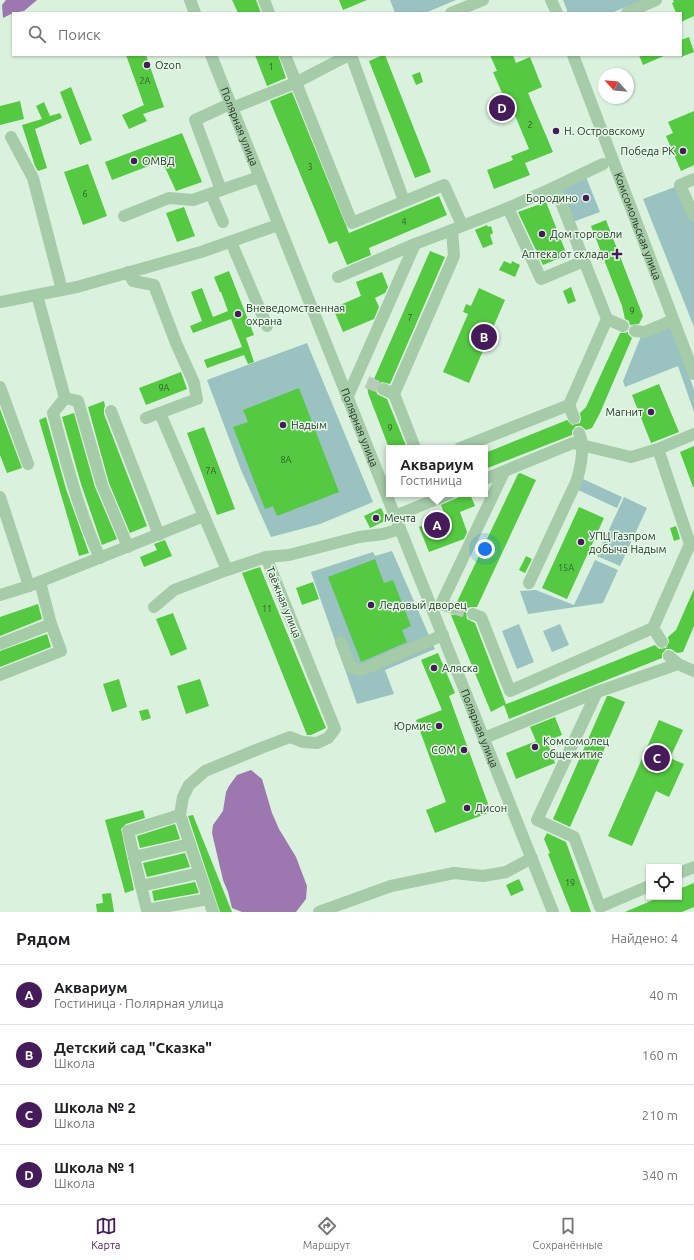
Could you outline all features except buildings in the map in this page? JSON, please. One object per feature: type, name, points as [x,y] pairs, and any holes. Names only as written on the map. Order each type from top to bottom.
[{"type":"street","points":[[190,0],[195,12]]},
{"type":"street","points":[[264,0],[269,12]]},
{"type":"street","points":[[552,0],[557,12]]},
{"type":"street","points":[[453,12],[477,1]]},
{"type":"street","points":[[629,12],[653,1]]},
{"type":"street","name":"Полярная улица","points":[[212,56],[278,225],[386,493]]},
{"type":"street","points":[[285,56],[352,223],[444,185],[457,228],[454,256],[394,394]]},
{"type":"street","points":[[223,222],[195,120],[296,83],[348,56]]},
{"type":"street","points":[[350,56],[404,201]]},
{"type":"street","name":"Комсомольская улица","points":[[573,56],[694,374]]},
{"type":"street","points":[[11,137],[32,178],[62,290]]},
{"type":"street","points":[[338,277],[415,244],[508,208],[603,164]]},
{"type":"street","points":[[124,216],[170,198],[193,200],[259,177]]},
{"type":"street","points":[[694,179],[680,185],[694,216]]},
{"type":"street","points":[[555,187],[607,319],[623,326]]},
{"type":"street","points":[[508,208],[541,279],[584,261]]},
{"type":"street","points":[[0,302],[77,287],[201,252],[278,225]]},
{"type":"street","points":[[231,242],[267,326]]},
{"type":"street","points":[[348,398],[362,380],[415,244]]},
{"type":"street","points":[[128,272],[133,281],[154,284],[176,343],[194,383],[197,399],[146,418]]},
{"type":"street","points":[[37,295],[65,398]]},
{"type":"street","points":[[468,445],[569,405],[607,319]]},
{"type":"street","points":[[635,331],[645,332],[673,320]]},
{"type":"street","points":[[0,387],[28,464]]},
{"type":"street","points":[[383,389],[394,394],[414,445]]},
{"type":"street","points":[[65,398],[78,401],[102,485],[128,547]]},
{"type":"street","points":[[65,398],[53,413],[90,536],[100,558]]},
{"type":"street","points":[[569,405],[574,418]]},
{"type":"street","points":[[111,411],[159,535]]},
{"type":"street","points":[[160,412],[227,570]]},
{"type":"street","points":[[529,583],[577,480],[581,467],[582,445],[582,438],[579,433]]},
{"type":"street","points":[[488,478],[573,443],[631,457],[694,434]]},
{"type":"street","points":[[473,614],[481,617],[510,691],[653,628],[690,544],[658,448]]},
{"type":"street","points":[[453,608],[437,606],[474,537],[504,472]]},
{"type":"street","points":[[0,497],[61,651],[0,675]]},
{"type":"street","name":"Полярная улица","points":[[387,497],[400,528],[437,606],[443,635],[553,912]]},
{"type":"street","points":[[395,516],[442,497]]},
{"type":"street","points":[[0,595],[34,584],[204,516]]},
{"type":"street","name":"Таёжная улица","points":[[180,815],[183,797],[189,785],[205,771],[290,738],[303,742],[317,743],[328,738],[335,729],[266,557],[289,555],[358,537],[383,534],[400,528]]},
{"type":"street","points":[[154,607],[174,590],[266,557]]},
{"type":"street","points":[[0,644],[51,624]]},
{"type":"street","points":[[653,628],[662,642]]},
{"type":"street","points":[[341,642],[351,667],[362,670],[443,635]]},
{"type":"street","points":[[669,656],[678,664],[694,671]]},
{"type":"street","points":[[484,738],[597,692],[678,664]]},
{"type":"street","points":[[523,835],[529,831],[537,820],[597,692]]},
{"type":"street","points":[[208,899],[148,911],[128,831],[180,815],[213,912]]},
{"type":"street","points":[[537,820],[574,837],[600,910],[646,887]]},
{"type":"street","points":[[134,857],[190,844]]},
{"type":"street","points":[[319,912],[391,886],[454,873],[483,876],[506,872],[532,858]]},
{"type":"street","points":[[682,872],[694,867]]},
{"type":"street","points":[[141,886],[199,873]]},
{"type":"shaded area","points":[[6,0],[37,0],[24,11],[12,12],[12,14],[3,18],[2,5]]},
{"type":"shaded area","points":[[390,0],[456,0],[427,12],[395,12]]},
{"type":"shaded area","points":[[563,0],[644,0],[614,12],[568,12]]},
{"type":"shaded area","points":[[586,177],[600,212],[570,223],[561,187]]},
{"type":"shaded area","points":[[680,185],[694,219],[694,327],[643,199]]},
{"type":"shaded area","points":[[670,319],[694,390],[694,412],[678,366],[625,387],[623,381],[644,329]]},
{"type":"shaded area","name":"Надым","points":[[307,343],[373,502],[320,524],[271,537],[241,470],[207,380]]},
{"type":"shaded area","points":[[583,479],[622,497],[617,508],[578,490]]},
{"type":"shaded area","points":[[624,497],[647,508],[620,566],[597,556]]},
{"type":"shaded area","points":[[392,551],[435,649],[385,670],[394,694],[357,704],[311,572],[373,552],[375,556]]},
{"type":"shaded area","points":[[595,560],[618,570],[603,603],[528,614],[520,591],[536,590],[574,605]]},
{"type":"shaded area","points":[[519,624],[534,662],[517,669],[502,631]]},
{"type":"shaded area","points":[[560,624],[569,645],[552,652],[543,631]]},
{"type":"shaded area","points":[[251,770],[262,779],[272,813],[279,829],[296,857],[307,886],[306,899],[296,912],[242,912],[232,908],[223,880],[212,833],[213,825],[223,811],[226,792],[229,786],[237,775]]},
{"type":"tunnel","points":[[367,382],[383,389]]},
{"type":"tunnel","points":[[453,608],[473,614]]},
{"type":"place","name":"Ozon","points":[[147,65]]},
{"type":"place","name":"Школа № 1","points":[[502,108]]},
{"type":"place","name":"Н. Островскому","points":[[556,131]]},
{"type":"place","name":"Победа РК","points":[[683,151]]},
{"type":"place","name":"ОМВД","points":[[134,161]]},
{"type":"place","name":"Бородино","points":[[586,198]]},
{"type":"place","name":"Дом торговли","points":[[542,234]]},
{"type":"place","name":"Аптека от склада","points":[[617,254]]},
{"type":"place","name":"Вневедомственная охрана","points":[[238,314]]},
{"type":"place","name":"Детский сад \"Сказка\"","points":[[484,337]]},
{"type":"place","name":"Магнит","points":[[651,412]]},
{"type":"place","name":"Надым","points":[[283,425]]},
{"type":"place","name":"Мечта","points":[[376,518]]},
{"type":"place","name":"Аквариум","points":[[437,525]]},
{"type":"place","name":"УПЦ Газпром добыча Надым","points":[[581,542]]},
{"type":"place","name":"Ледовый дворец","points":[[371,605]]},
{"type":"place","name":"Аляска","points":[[434,668]]},
{"type":"place","name":"Юрмис","points":[[439,726]]},
{"type":"place","name":"Комсомолец общежитие","points":[[535,747]]},
{"type":"place","name":"СОМ","points":[[464,750]]},
{"type":"place","name":"Школа № 2","points":[[657,758]]},
{"type":"place","name":"Дисон","points":[[467,808]]}]
